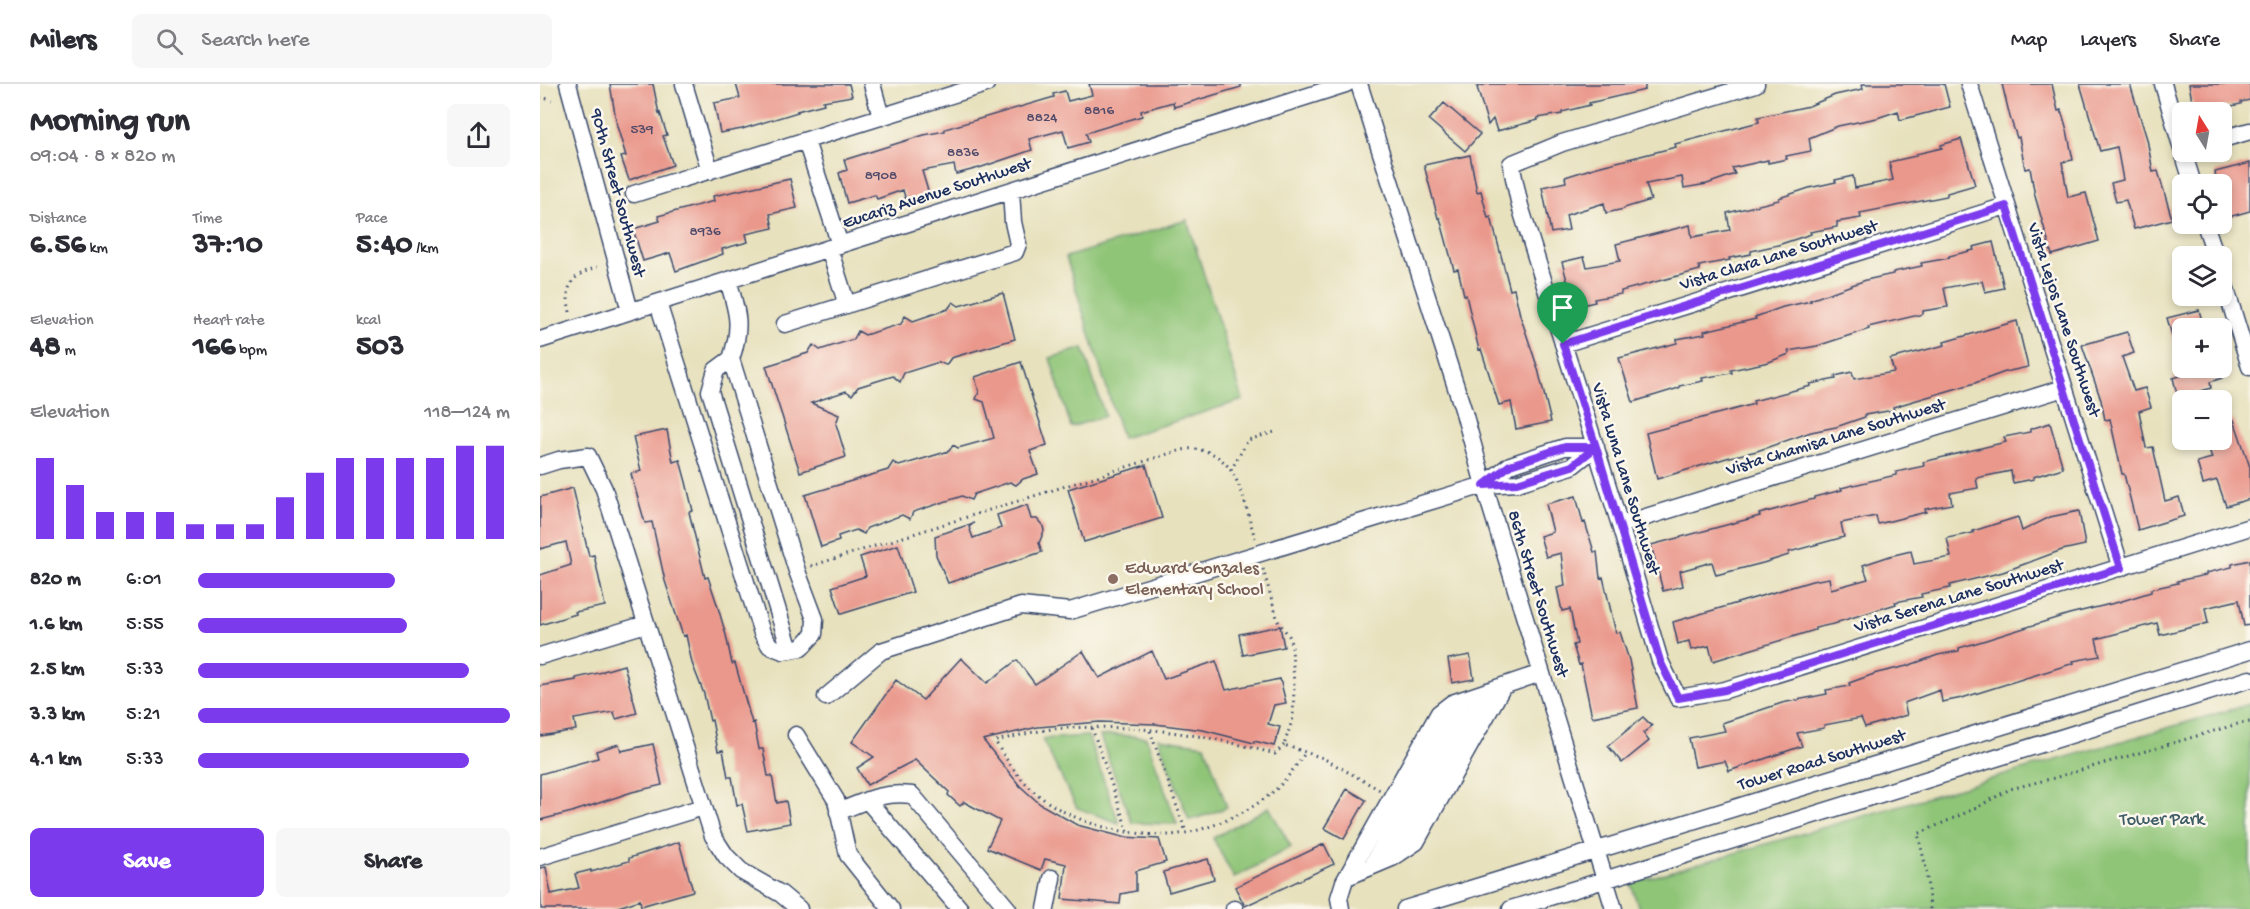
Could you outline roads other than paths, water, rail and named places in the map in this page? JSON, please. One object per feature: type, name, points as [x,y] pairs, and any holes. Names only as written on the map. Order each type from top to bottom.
[{"type":"street","name":"90th Street Southwest","points":[[568,84],[630,311]]},
{"type":"street","points":[[684,84],[710,171]]},
{"type":"street","points":[[872,84],[881,117]]},
{"type":"street","points":[[634,194],[986,84]]},
{"type":"street","name":"Eucariz Avenue Southwest","points":[[540,340],[1346,84]]},
{"type":"street","name":"86th Street Southwest","points":[[1359,84],[1463,409],[1541,674],[1614,909]]},
{"type":"street","name":"Vista Luna Lane Southwest","points":[[1678,698],[1660,661],[1520,206],[1511,164],[1562,143],[1756,84]]},
{"type":"street","name":"Vista Lejos Lane Southwest","points":[[1969,84],[2121,568]]},
{"type":"street","points":[[2163,84],[2172,114]]},
{"type":"street","points":[[2232,136],[2250,130]]},
{"type":"street","points":[[806,141],[835,247],[847,305]]},
{"type":"street","points":[[785,324],[1015,252],[1018,244],[1013,222],[1011,191]]},
{"type":"street","name":"Vista Clara Lane Southwest","points":[[1563,344],[2006,206]]},
{"type":"street","points":[[658,303],[762,633],[770,646],[783,651],[801,648],[814,634],[816,619],[797,571],[731,360],[737,340],[739,316],[728,280]]},
{"type":"street","points":[[2232,301],[2244,331],[2250,367]]},
{"type":"street","points":[[731,360],[716,370],[710,391],[790,650]]},
{"type":"street","name":"Vista Chamisa Lane Southwest","points":[[1620,525],[2064,388]]},
{"type":"street","points":[[826,697],[881,651],[1021,606],[1070,611],[1484,485],[1517,483],[1572,466],[1596,447]]},
{"type":"street","points":[[540,466],[559,460],[588,456],[604,489],[713,836],[726,856],[741,871],[782,894],[799,909]]},
{"type":"street","name":"Vista Serena Lane Southwest","points":[[1678,698],[1725,690],[2250,527]]},
{"type":"street","points":[[540,656],[646,624]]},
{"type":"street","name":"Tower Road Southwest","points":[[1405,909],[2250,650]]},
{"type":"street","points":[[1341,909],[1339,898],[1347,877],[1439,713],[1452,703],[1541,674]]},
{"type":"street","points":[[1511,909],[2250,679]]},
{"type":"street","points":[[1347,877],[1392,858],[1416,842],[1495,689]]},
{"type":"street","points":[[1371,867],[1464,699]]},
{"type":"street","points":[[796,735],[836,800],[848,855],[891,909]]},
{"type":"street","points":[[838,812],[895,792],[912,795],[1008,909]]},
{"type":"street","points":[[867,800],[960,909]]},
{"type":"street","points":[[540,857],[703,807]]},
{"type":"street","points":[[1046,909],[1052,878]]},
{"type":"place","name":"Edward Gonzales Elementary School","points":[[1113,579]]},
{"type":"park label","name":"Tower Park","points":[[2162,820]]}]
